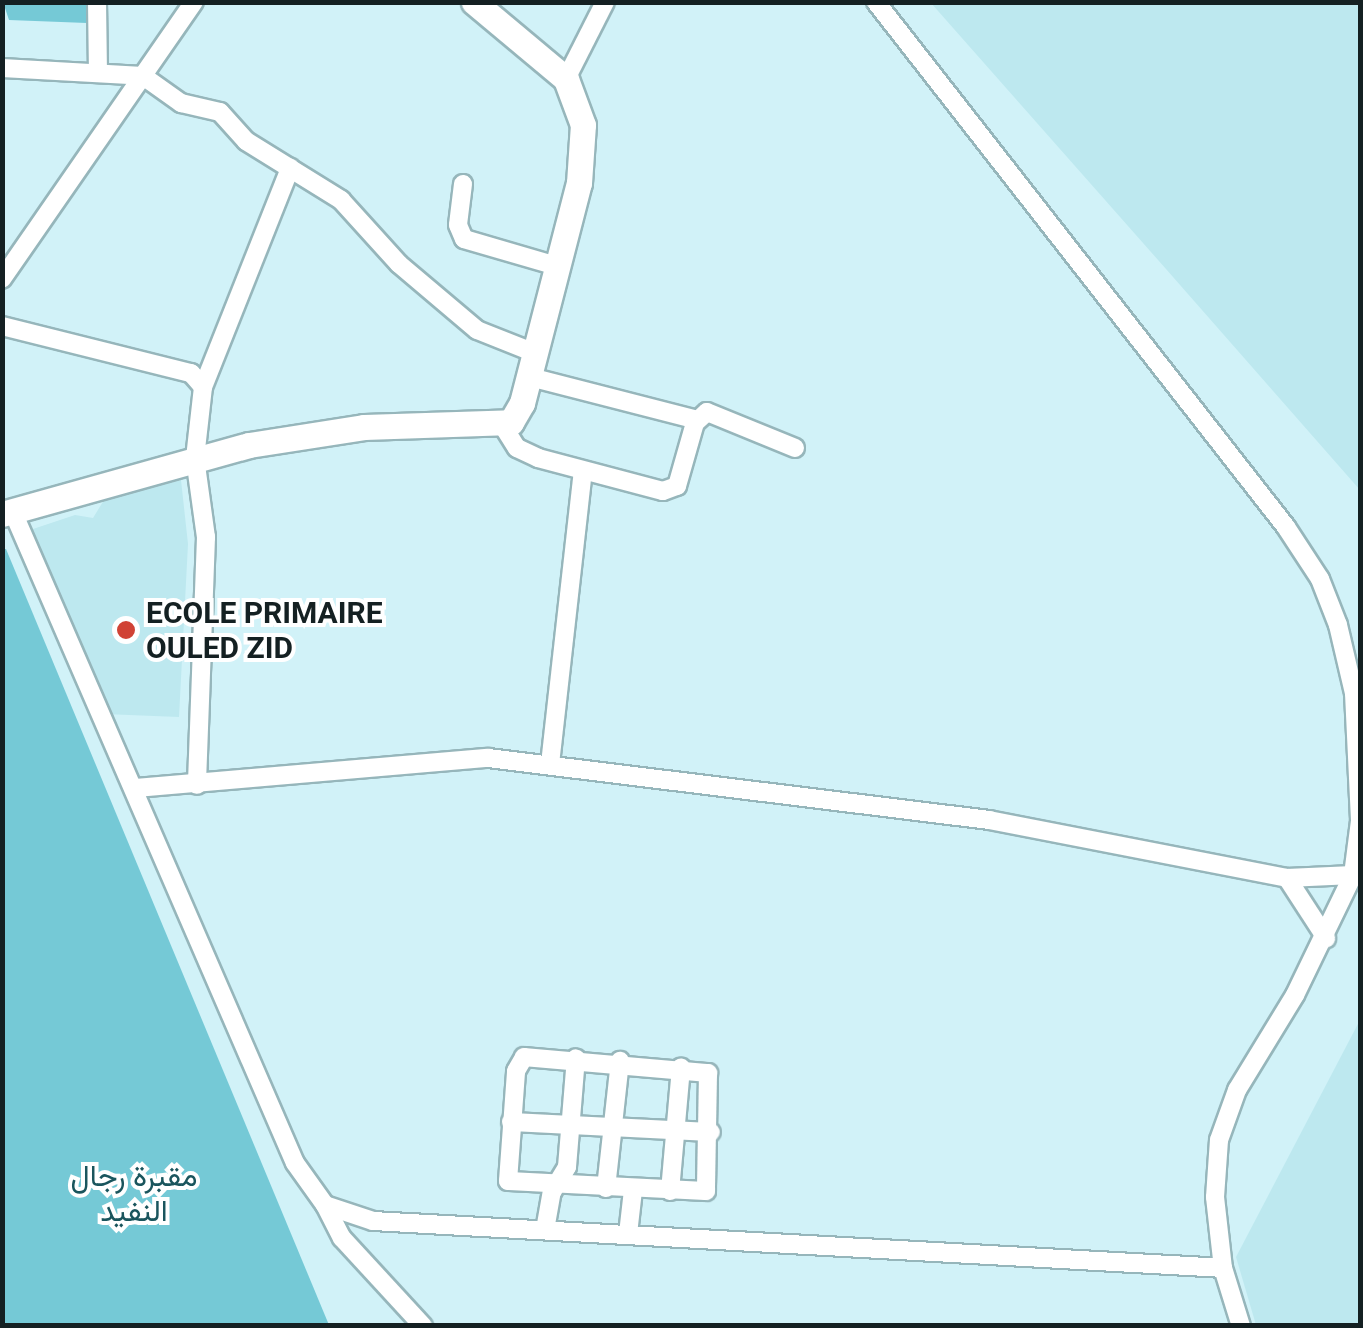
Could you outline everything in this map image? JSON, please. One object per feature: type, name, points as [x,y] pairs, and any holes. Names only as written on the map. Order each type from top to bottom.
[{"type":"street","points":[[97,2],[98,72]]},
{"type":"street","points":[[2,279],[194,2]]},
{"type":"street","points":[[423,1326],[342,1238],[325,1205],[294,1163],[136,788],[8,513],[195,458],[364,427],[503,426],[517,415],[583,150],[581,108],[566,79],[474,2]]},
{"type":"street","points":[[566,79],[605,2]]},
{"type":"street","points":[[876,2],[1320,579],[1354,693],[1360,821],[1353,875],[1326,938],[1237,1090],[1219,1140],[1215,1197],[1224,1268],[1241,1326]]},
{"type":"street","points":[[2,68],[144,76],[190,107],[220,112],[246,141],[340,200],[399,264],[477,330],[532,365],[697,420],[716,413],[796,448]]},
{"type":"street","points":[[197,784],[206,538],[195,458],[203,388],[290,168]]},
{"type":"street","points":[[464,184],[458,225],[464,239],[557,266]]},
{"type":"street","points":[[2,326],[191,373],[203,388]]},
{"type":"street","points":[[503,426],[522,451],[583,472],[671,490],[682,476],[697,420]]},
{"type":"street","points":[[550,764],[583,472]]},
{"type":"street","points":[[136,788],[457,759],[550,764],[989,820],[1287,878],[1353,875]]},
{"type":"street","points":[[1287,878],[1326,938]]},
{"type":"street","points":[[524,1056],[576,1058],[680,1067],[711,1076],[706,1191],[555,1187],[506,1178],[511,1122],[524,1056]]},
{"type":"street","points":[[545,1230],[555,1187],[567,1166],[576,1058]]},
{"type":"street","points":[[606,1188],[620,1061]]},
{"type":"street","points":[[670,1191],[680,1067]]},
{"type":"street","points":[[511,1122],[710,1132]]},
{"type":"street","points":[[628,1234],[634,1190]]},
{"type":"street","points":[[325,1205],[373,1221],[1224,1268]]},
{"type":"shaded area","points":[[931,3],[1360,3],[1360,490],[1166,269]]},
{"type":"shaded area","name":"ECOLE PRIMAIRE OULED ZID","points":[[181,480],[188,544],[179,717],[104,714],[30,530],[75,515],[93,518],[104,500]]},
{"type":"shaded area","points":[[1360,1020],[1360,1325],[1256,1325],[1236,1257]]},
{"type":"green space","points":[[3,2],[86,3],[87,23],[9,20]]},
{"type":"green space","name":"مقبرة رجال النفيد","points":[[6,549],[329,1325],[3,1325]]},
{"type":"place","name":"ECOLE PRIMAIRE OULED ZID","points":[[126,630]]}]
